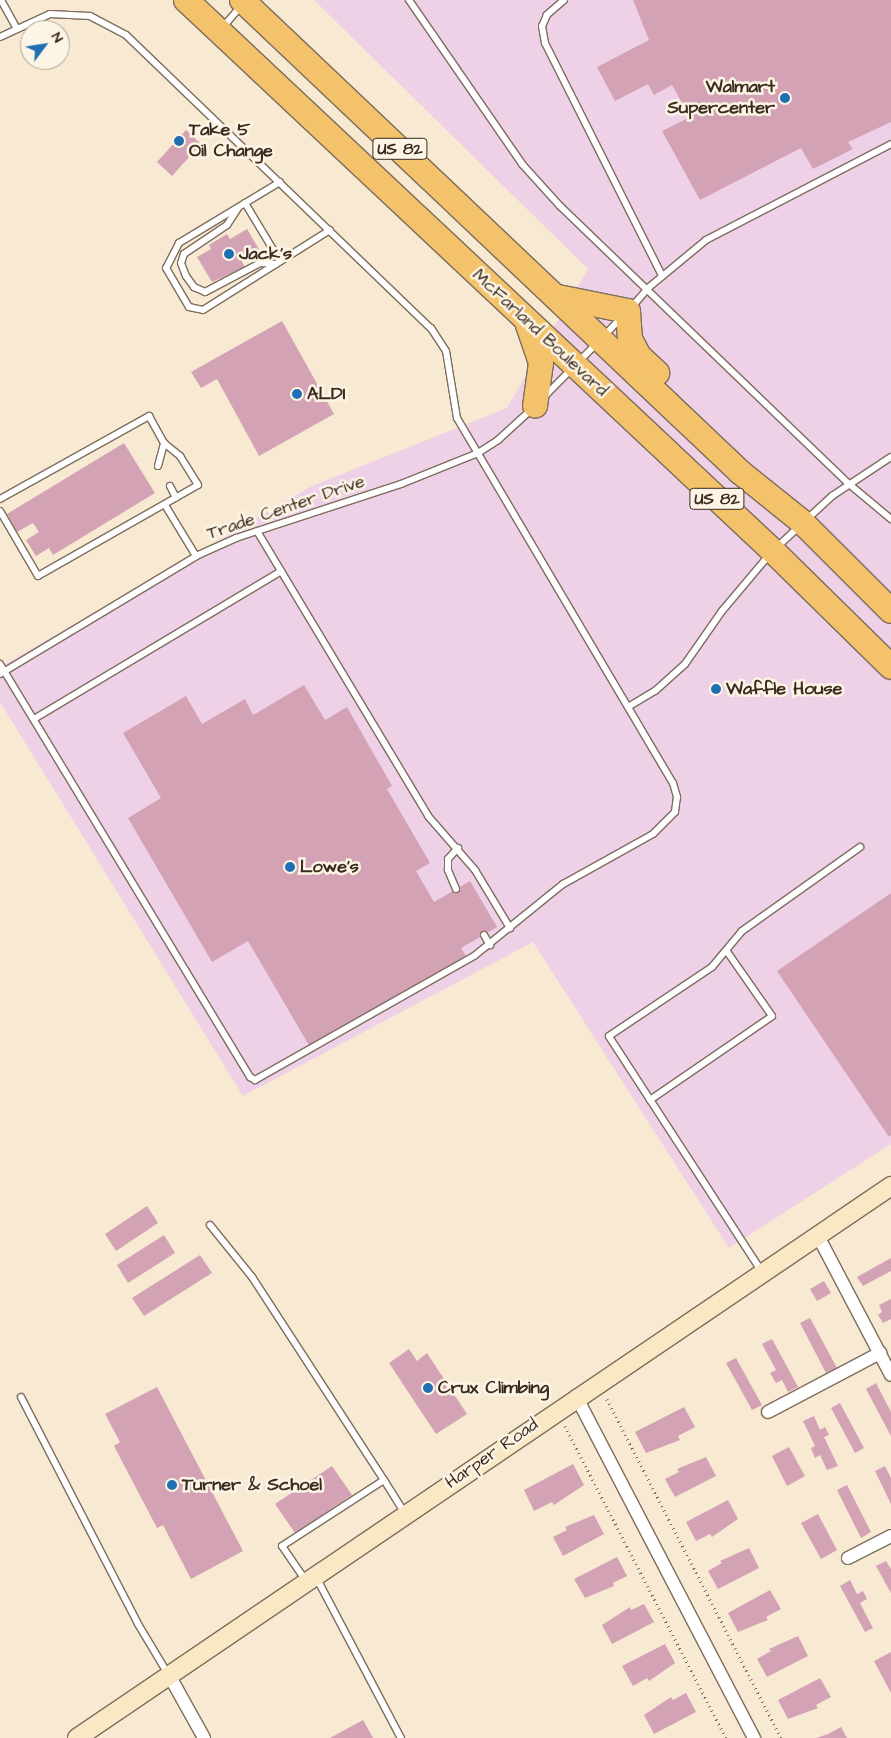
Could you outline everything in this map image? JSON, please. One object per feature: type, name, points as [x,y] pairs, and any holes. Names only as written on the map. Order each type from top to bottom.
[{"type":"highway","name":"McFarland Boulevard","points":[[186,0],[526,321],[773,550],[891,667]]},
{"type":"highway","name":"McFarland Boulevard","points":[[244,1],[558,297],[740,472],[801,521],[891,610]]},
{"type":"highway","points":[[558,297],[628,311],[630,339],[639,356],[722,439],[740,472]]},
{"type":"highway","points":[[526,321],[540,363],[535,406]]},
{"type":"street","name":"Harper Road","points":[[77,1738],[576,1396],[891,1186]]},
{"type":"street","points":[[817,1234],[891,1375]]},
{"type":"street","points":[[768,1412],[880,1353]]},
{"type":"street","points":[[576,1396],[754,1738]]},
{"type":"street","points":[[848,1558],[891,1536]]},
{"type":"street","points":[[169,1675],[204,1738]]},
{"type":"lane","points":[[1,0],[17,29]]},
{"type":"lane","points":[[409,0],[522,164],[560,206],[648,288],[849,484],[891,519]]},
{"type":"lane","points":[[564,0],[547,15],[542,26],[546,43],[662,276]]},
{"type":"lane","points":[[219,31],[244,1]]},
{"type":"lane","points":[[0,36],[50,14],[90,16],[126,35],[431,328],[446,351],[457,418],[674,783],[677,797],[675,812],[652,834],[564,884],[490,945],[255,1080],[250,1077],[34,718],[3,672],[0,664]]},
{"type":"lane","name":"Trade Center Drive","points":[[3,672],[196,556],[257,531],[402,484],[478,453],[498,440],[577,367],[648,288],[706,240],[891,144]]},
{"type":"lane","points":[[280,182],[179,243],[166,268],[189,307],[203,310],[330,230]]},
{"type":"lane","points":[[242,205],[278,263]]},
{"type":"lane","points":[[242,205],[227,225],[184,254],[181,263],[186,276],[194,287],[205,292],[215,290],[260,263],[278,263]]},
{"type":"lane","points":[[0,499],[149,416],[164,443],[180,456],[198,485],[38,576],[0,511]]},
{"type":"lane","points":[[158,466],[164,443]]},
{"type":"lane","points":[[628,707],[655,691],[685,664],[722,611],[773,550],[801,521],[849,484],[891,457]]},
{"type":"lane","points":[[170,486],[176,498]]},
{"type":"lane","points":[[165,505],[196,556]]},
{"type":"lane","points":[[257,531],[428,816],[458,848],[510,928]]},
{"type":"lane","points":[[34,718],[281,571]]},
{"type":"lane","points":[[762,1272],[609,1036],[712,967],[742,931],[860,847]]},
{"type":"lane","points":[[456,889],[448,870],[448,859],[458,848]]},
{"type":"lane","points":[[484,935],[490,945]]},
{"type":"lane","points":[[650,1100],[772,1016],[726,950]]},
{"type":"lane","points":[[210,1225],[252,1277],[405,1514]]},
{"type":"lane","points":[[21,1398],[138,1624],[169,1675]]},
{"type":"lane","points":[[384,1480],[282,1546],[311,1579],[401,1738]]},
{"type":"path","points":[[598,1382],[782,1738]]},
{"type":"path","points":[[557,1410],[726,1738]]},
{"type":"shaded area","points":[[314,0],[891,0],[891,1144],[729,1248],[533,942],[243,1096],[0,702],[0,667],[312,486],[507,408],[588,269]]},
{"type":"building","name":"Walmart Supercenter","points":[[633,0],[891,0],[891,122],[848,142],[853,149],[813,169],[801,148],[700,200],[662,131],[690,117],[672,85],[654,95],[648,84],[615,101],[597,67],[649,40]]},
{"type":"building","points":[[186,130],[201,144],[172,176],[157,162]]},
{"type":"building","name":"Jack's","points":[[247,229],[260,251],[242,262],[245,267],[212,282],[197,257],[211,249],[209,245],[227,234],[230,239]]},
{"type":"building","points":[[282,321],[334,414],[259,456],[217,379],[201,388],[191,372]]},
{"type":"building","points":[[124,443],[155,493],[53,555],[49,548],[36,556],[26,540],[39,532],[33,523],[17,532],[7,514]]},
{"type":"building","name":"Lowe's","points":[[304,685],[325,720],[347,707],[392,786],[387,789],[430,863],[416,871],[434,902],[470,881],[497,927],[461,948],[466,956],[310,1047],[248,941],[212,962],[128,818],[161,798],[123,733],[186,696],[202,724],[245,699],[253,715]]},
{"type":"building","points":[[891,893],[891,1135],[889,1137],[777,971]]},
{"type":"building","points":[[147,1206],[158,1223],[116,1251],[105,1234]]},
{"type":"building","points":[[164,1235],[175,1253],[128,1283],[117,1265]]},
{"type":"building","points":[[200,1255],[212,1273],[144,1316],[132,1298]]},
{"type":"building","points":[[891,1258],[891,1271],[863,1286],[857,1277]]},
{"type":"building","points":[[824,1281],[831,1293],[817,1301],[810,1289]]},
{"type":"building","points":[[891,1299],[891,1319],[883,1323],[878,1315],[882,1312],[879,1305]]},
{"type":"building","points":[[810,1318],[837,1368],[826,1373],[800,1323]]},
{"type":"building","points":[[772,1339],[798,1387],[788,1392],[782,1380],[776,1383],[770,1373],[776,1370],[762,1344]]},
{"type":"building","name":"Crux Climbing","points":[[409,1349],[417,1361],[427,1353],[467,1414],[436,1434],[389,1363]]},
{"type":"building","points":[[736,1358],[762,1405],[752,1410],[726,1363]]},
{"type":"building","points":[[876,1383],[891,1412],[891,1436],[866,1389]]},
{"type":"building","name":"Turner & Schoel","points":[[157,1387],[243,1551],[191,1579],[163,1525],[157,1528],[114,1446],[120,1442],[105,1414]]},
{"type":"building","points":[[840,1403],[864,1448],[855,1453],[831,1408]]},
{"type":"building","points":[[684,1407],[695,1427],[678,1436],[680,1440],[646,1453],[635,1432]]},
{"type":"building","points":[[814,1416],[820,1430],[825,1427],[829,1435],[824,1437],[838,1466],[827,1470],[820,1455],[815,1458],[811,1448],[815,1446],[803,1421]]},
{"type":"building","points":[[789,1447],[805,1476],[787,1486],[772,1456]]},
{"type":"building","points":[[706,1457],[716,1476],[675,1497],[665,1479],[679,1472],[677,1469]]},
{"type":"building","points":[[573,1464],[584,1485],[554,1505],[552,1502],[534,1511],[524,1490]]},
{"type":"building","points":[[332,1466],[352,1495],[295,1533],[275,1504]]},
{"type":"building","points":[[885,1466],[891,1478],[891,1504],[875,1471]]},
{"type":"building","points":[[847,1485],[871,1532],[861,1538],[837,1490]]},
{"type":"building","points":[[728,1500],[738,1519],[712,1537],[710,1534],[696,1541],[686,1522]]},
{"type":"building","points":[[818,1514],[837,1550],[821,1559],[801,1523]]},
{"type":"building","points":[[594,1515],[604,1534],[563,1556],[553,1537],[567,1530],[565,1527]]},
{"type":"building","points":[[749,1548],[759,1568],[718,1589],[708,1571],[722,1563],[720,1561]]},
{"type":"building","points":[[617,1557],[627,1576],[613,1583],[614,1586],[585,1598],[574,1579]]},
{"type":"building","points":[[886,1561],[891,1569],[891,1593],[876,1566]]},
{"type":"building","points":[[850,1580],[857,1594],[863,1591],[867,1599],[860,1603],[873,1628],[865,1632],[840,1586]]},
{"type":"building","points":[[770,1590],[781,1609],[766,1617],[768,1620],[738,1632],[728,1613]]},
{"type":"building","points":[[644,1604],[654,1622],[612,1644],[602,1625],[630,1607],[631,1610]]},
{"type":"building","points":[[798,1636],[808,1656],[767,1677],[757,1659],[771,1651],[769,1649]]},
{"type":"building","points":[[665,1644],[675,1663],[649,1681],[647,1678],[633,1686],[622,1666]]},
{"type":"building","points":[[891,1652],[891,1693],[874,1661]]},
{"type":"building","points":[[820,1678],[831,1697],[816,1705],[818,1708],[788,1719],[778,1700]]},
{"type":"building","points":[[686,1693],[696,1712],[654,1734],[644,1715],[671,1697],[673,1700]]},
{"type":"building","points":[[363,1720],[373,1738],[330,1738]]},
{"type":"building","points":[[841,1727],[847,1738],[816,1738],[828,1734]]},
{"type":"place","name":"Walmart Supercenter","points":[[785,98]]},
{"type":"place","name":"Take 5 Oil Change","points":[[179,141]]},
{"type":"place","name":"Jack's","points":[[229,254]]},
{"type":"place","name":"ALDI","points":[[297,394]]},
{"type":"place","name":"Waffle House","points":[[716,689]]},
{"type":"place","name":"Lowe's","points":[[290,867]]},
{"type":"place","name":"Crux Climbing","points":[[428,1388]]},
{"type":"place","name":"Turner & Schoel","points":[[172,1485]]}]
